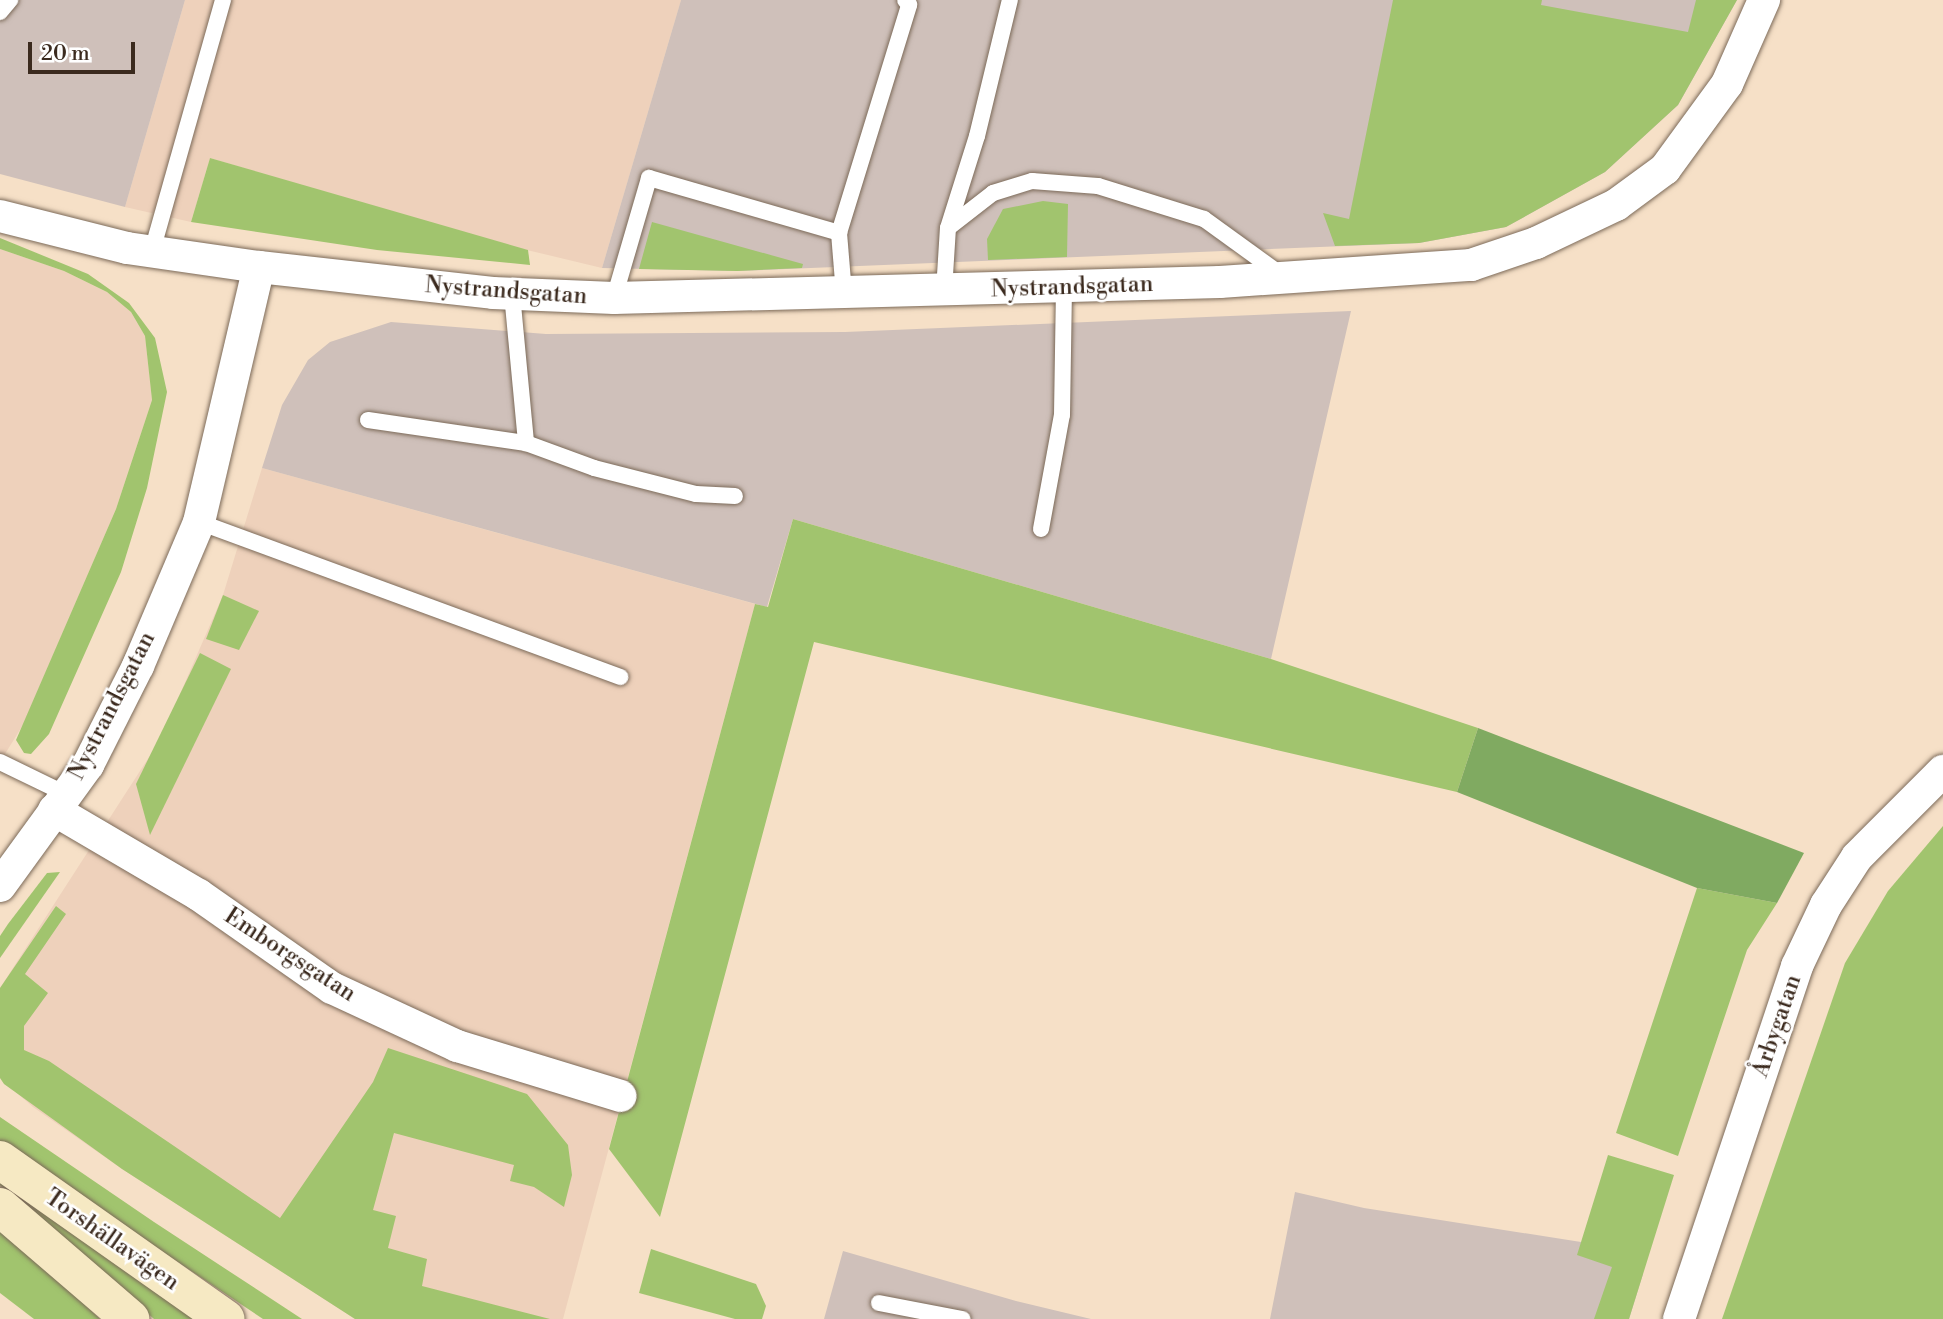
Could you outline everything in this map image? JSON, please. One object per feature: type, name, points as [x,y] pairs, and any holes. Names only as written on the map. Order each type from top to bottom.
[{"type":"main road","name":"Torshällavägen","points":[[0,1160],[225,1319]]},
{"type":"main road","name":"Torshällavägen","points":[[0,1207],[130,1319]]},
{"type":"street","name":"Nystrandsgatan","points":[[0,216],[152,251],[259,267],[512,294],[614,298],[1065,287],[1285,278],[1471,265],[1536,243],[1616,205],[1665,169],[1727,84],[1764,0]]},
{"type":"street","name":"Nystrandsgatan","points":[[0,886],[88,765],[138,666],[199,522],[259,267]]},
{"type":"street","name":"Årbygatan","points":[[1679,1319],[1808,942],[1857,857],[1943,771]]},
{"type":"street","name":"Emborgsgatan","points":[[60,802],[332,988],[457,1046],[621,1096]]},
{"type":"lane","points":[[0,12],[10,0]]},
{"type":"lane","points":[[152,251],[223,0]]},
{"type":"lane","points":[[844,294],[839,233],[909,5],[905,0]]},
{"type":"lane","points":[[944,291],[948,228],[977,136],[1010,0]]},
{"type":"lane","points":[[614,298],[649,178],[839,233]]},
{"type":"lane","points":[[948,228],[993,193],[1032,181],[1098,186],[1204,219],[1285,278]]},
{"type":"lane","points":[[1041,529],[1062,415],[1065,287]]},
{"type":"lane","points":[[512,294],[526,443]]},
{"type":"lane","points":[[368,420],[526,443],[594,468],[683,491],[735,496]]},
{"type":"lane","points":[[199,522],[620,677]]},
{"type":"lane","points":[[0,762],[60,802]]},
{"type":"lane","points":[[879,1303],[962,1319]]},
{"type":"shaded area","points":[[0,0],[185,0],[125,207],[0,174]]},
{"type":"shaded area","points":[[185,0],[681,0],[602,268],[473,237],[210,158],[191,222],[125,207]]},
{"type":"shaded area","points":[[681,0],[1737,0],[1678,105],[1605,172],[1506,227],[1419,243],[737,271],[602,268]]},
{"type":"shaded area","points":[[0,249],[64,271],[107,292],[131,312],[145,336],[152,400],[116,509],[23,725],[0,762]]},
{"type":"shaded area","points":[[1351,311],[1271,659],[793,519],[767,607],[262,468],[282,405],[308,360],[330,342],[391,322],[546,334],[845,332]]},
{"type":"shaded area","points":[[262,468],[755,604],[563,1319],[355,1319],[122,1169],[33,1107],[0,1078],[0,988],[160,740],[223,595]]},
{"type":"shaded area","points":[[1295,1192],[1364,1208],[1581,1242],[1643,1274],[1629,1319],[1270,1319]]},
{"type":"shaded area","points":[[843,1251],[1016,1301],[1091,1319],[824,1319]]},
{"type":"green space","points":[[1393,0],[1542,0],[1541,5],[1688,32],[1696,0],[1737,0],[1678,105],[1605,172],[1506,227],[1419,243],[1335,246],[1323,213],[1349,219]]},
{"type":"green space","points":[[210,158],[528,250],[530,265],[377,250],[191,222]]},
{"type":"green space","points":[[1043,201],[1068,204],[1067,257],[988,260],[987,239],[1003,209]]},
{"type":"green space","points":[[652,222],[803,264],[802,268],[737,271],[639,269]]},
{"type":"green space","points":[[0,238],[88,274],[129,303],[155,338],[167,392],[147,488],[121,572],[49,734],[31,754],[24,753],[16,740],[116,509],[152,400],[145,336],[131,312],[107,292],[64,271],[0,249]]},
{"type":"green space","points":[[793,519],[1271,659],[1478,728],[1457,792],[814,642],[660,1217],[609,1149],[755,604],[768,607]]},
{"type":"green space","points":[[223,595],[259,611],[239,650],[206,639]]},
{"type":"green space","points":[[200,653],[231,669],[150,835],[136,784]]},
{"type":"green space","points":[[1478,728],[1804,853],[1777,903],[1697,888],[1457,792]]},
{"type":"green space","points":[[1943,826],[1943,1319],[1722,1319],[1845,963],[1888,891]]},
{"type":"green space","points":[[60,872],[0,958],[0,936],[8,924],[47,873]]},
{"type":"green space","points":[[1697,888],[1777,903],[1747,950],[1678,1156],[1616,1133]]},
{"type":"green space","points":[[56,906],[66,914],[25,974],[48,993],[24,1026],[24,1050],[49,1061],[280,1218],[373,1082],[388,1048],[527,1094],[568,1145],[572,1175],[564,1207],[534,1187],[510,1181],[514,1165],[394,1133],[373,1210],[396,1216],[388,1248],[427,1259],[422,1286],[550,1319],[355,1319],[122,1169],[4,1084],[0,1078],[0,988]]},
{"type":"green space","points":[[0,1117],[302,1319],[263,1319],[0,1143]]},
{"type":"green space","points":[[1608,1155],[1674,1175],[1629,1319],[1594,1319],[1612,1267],[1577,1255]]},
{"type":"green space","points":[[0,1176],[201,1319],[154,1319],[0,1185]]},
{"type":"green space","points":[[0,1230],[24,1248],[100,1319],[34,1319],[0,1293]]},
{"type":"green space","points":[[651,1249],[756,1284],[766,1306],[762,1319],[735,1319],[639,1293]]}]
